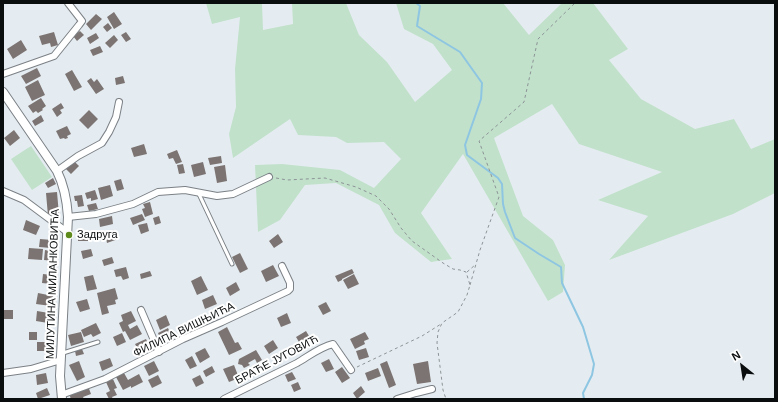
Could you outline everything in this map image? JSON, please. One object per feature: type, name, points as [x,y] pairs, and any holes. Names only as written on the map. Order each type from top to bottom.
[{"type":"street","points":[[3,74],[54,56],[82,21],[68,3]]},
{"type":"street","name":"МИЛУТИНА МИЛАНКОВИЋА","points":[[3,92],[57,171],[65,193],[68,217],[60,383],[62,397]]},
{"type":"street","points":[[57,171],[78,156],[102,143],[116,117],[119,102]]},
{"type":"street","points":[[68,217],[96,214],[133,204],[158,192],[185,190],[217,196],[233,194],[269,177]]},
{"type":"street","points":[[3,191],[24,200],[67,232]]},
{"type":"street","name":"ФИЛИПА ВИШЊИЋА","points":[[62,397],[105,379],[183,339],[288,291],[290,288],[290,283],[282,266]]},
{"type":"street","points":[[141,310],[159,352]]},
{"type":"street","name":"БРАЋЕ ЈУГОВИЋ","points":[[224,399],[276,374],[325,346],[333,344],[351,370]]},
{"type":"street","points":[[3,373],[31,369],[61,357]]},
{"type":"street","points":[[397,399],[432,389]]},
{"type":"lane","points":[[198,192],[232,264]]},
{"type":"lane","points":[[61,357],[98,342]]},
{"type":"path","points":[[351,370],[422,336],[458,312],[467,295],[499,197],[479,142],[524,102],[538,39],[575,3]]},
{"type":"path","points":[[269,177],[287,180],[325,178],[356,187],[376,196],[389,209],[401,228],[412,241],[442,263],[453,269],[466,272]]},
{"type":"path","points":[[466,272],[476,265]]},
{"type":"path","points":[[466,272],[470,285]]},
{"type":"path","points":[[442,323],[438,332],[437,343],[443,390],[446,399]]},
{"type":"green space","points":[[206,3],[262,3],[263,30],[293,24],[292,3],[346,3],[359,35],[387,62],[415,102],[452,70],[433,44],[404,29],[396,3],[503,3],[529,35],[562,3],[593,3],[628,49],[609,60],[641,99],[695,129],[734,119],[751,149],[775,139],[775,193],[733,214],[609,260],[648,216],[598,200],[662,172],[579,144],[552,104],[494,138],[523,216],[553,240],[565,265],[563,292],[548,301],[463,154],[421,213],[452,259],[431,262],[395,233],[379,205],[336,183],[305,185],[280,220],[258,232],[255,165],[282,164],[340,170],[374,188],[401,159],[384,142],[347,143],[336,137],[298,135],[290,119],[233,158],[229,134],[236,107],[235,69],[240,17],[212,24]]},
{"type":"green space","points":[[31,146],[52,177],[32,190],[11,159]]},
{"type":"building","points":[[114,12],[122,24],[114,29],[107,17]]},
{"type":"building","points":[[96,14],[102,19],[91,30],[86,24]]},
{"type":"building","points":[[108,23],[112,28],[107,32],[103,27]]},
{"type":"building","points":[[80,31],[84,35],[77,41],[73,36]]},
{"type":"building","points":[[54,32],[58,45],[51,47],[50,43],[42,45],[39,36]]},
{"type":"building","points":[[126,32],[131,39],[126,42],[121,35]]},
{"type":"building","points":[[96,33],[99,38],[90,44],[87,38]]},
{"type":"building","points":[[114,35],[118,40],[110,48],[105,43]]},
{"type":"building","points":[[21,40],[27,50],[13,59],[7,49]]},
{"type":"building","points":[[100,46],[103,52],[93,56],[90,50]]},
{"type":"building","points":[[37,68],[41,76],[26,84],[21,76]]},
{"type":"building","points":[[72,70],[82,87],[74,91],[65,74]]},
{"type":"building","points":[[123,76],[125,83],[116,85],[115,78]]},
{"type":"building","points":[[91,78],[94,82],[97,79],[104,89],[96,94],[87,81]]},
{"type":"building","points":[[38,80],[45,95],[32,101],[25,87]]},
{"type":"building","points":[[41,98],[46,106],[38,113],[36,111],[33,113],[28,106]]},
{"type":"building","points":[[61,103],[64,108],[60,110],[62,113],[57,117],[52,109]]},
{"type":"building","points":[[89,110],[98,119],[88,129],[79,120]]},
{"type":"building","points":[[41,115],[44,121],[35,126],[32,121]]},
{"type":"building","points":[[67,126],[71,134],[67,136],[68,138],[60,139],[56,131]]},
{"type":"building","points":[[14,130],[20,138],[10,146],[4,138]]},
{"type":"building","points":[[144,144],[147,154],[134,157],[131,148]]},
{"type":"building","points":[[177,150],[182,162],[176,164],[173,158],[169,159],[167,154]]},
{"type":"building","points":[[221,156],[222,163],[210,165],[208,158]]},
{"type":"building","points":[[73,160],[79,166],[71,174],[65,168]]},
{"type":"building","points":[[203,162],[206,174],[194,177],[191,165]]},
{"type":"building","points":[[183,164],[185,173],[179,174],[177,165]]},
{"type":"building","points":[[225,165],[227,181],[217,183],[214,167]]},
{"type":"building","points":[[53,178],[56,184],[48,188],[45,183]]},
{"type":"building","points":[[121,179],[124,189],[117,191],[114,181]]},
{"type":"building","points":[[110,185],[113,196],[101,200],[98,188]]},
{"type":"building","points":[[95,190],[98,199],[91,201],[91,198],[87,199],[85,193]]},
{"type":"building","points":[[57,192],[59,215],[48,216],[46,193]]},
{"type":"building","points":[[82,195],[84,206],[78,207],[74,196]]},
{"type":"building","points":[[150,202],[153,214],[145,217],[142,209],[145,208],[143,204]]},
{"type":"building","points":[[96,203],[98,209],[89,211],[87,205]]},
{"type":"building","points":[[142,214],[145,220],[133,225],[130,218]]},
{"type":"building","points":[[112,216],[113,224],[100,227],[99,219]]},
{"type":"building","points":[[159,216],[161,223],[155,225],[153,218]]},
{"type":"building","points":[[26,220],[40,226],[36,235],[23,230]]},
{"type":"building","points":[[147,223],[149,231],[141,234],[138,225]]},
{"type":"building","points":[[115,230],[118,239],[107,243],[105,233]]},
{"type":"building","points":[[78,231],[88,231],[88,241],[78,241]]},
{"type":"building","points":[[278,234],[283,242],[274,248],[269,241]]},
{"type":"building","points":[[40,239],[52,240],[51,248],[39,247]]},
{"type":"building","points":[[29,248],[43,249],[42,260],[28,259]]},
{"type":"building","points":[[91,249],[93,256],[83,259],[81,251]]},
{"type":"building","points":[[45,250],[55,252],[53,261],[44,260]]},
{"type":"building","points":[[240,253],[248,269],[240,273],[232,257]]},
{"type":"building","points":[[112,257],[114,263],[104,266],[102,260]]},
{"type":"building","points":[[273,265],[279,276],[266,282],[261,271]]},
{"type":"building","points":[[126,267],[129,278],[123,280],[121,276],[116,277],[114,270]]},
{"type":"building","points":[[352,269],[354,273],[338,282],[335,276]]},
{"type":"building","points":[[150,271],[152,276],[141,279],[140,274]]},
{"type":"building","points":[[43,274],[52,275],[51,284],[42,283]]},
{"type":"building","points":[[354,274],[359,284],[348,289],[343,280]]},
{"type":"building","points":[[93,275],[97,289],[87,291],[84,277]]},
{"type":"building","points":[[201,276],[208,290],[197,295],[191,281]]},
{"type":"building","points":[[236,282],[240,290],[230,296],[226,288]]},
{"type":"building","points":[[115,288],[118,299],[115,300],[116,304],[107,306],[109,313],[102,315],[97,293]]},
{"type":"building","points":[[38,293],[53,296],[51,306],[36,304]]},
{"type":"building","points":[[213,295],[217,304],[205,309],[202,300]]},
{"type":"building","points":[[87,299],[90,309],[80,312],[76,302]]},
{"type":"building","points":[[326,302],[331,311],[323,315],[318,306]]},
{"type":"building","points":[[3,310],[13,310],[13,319],[3,319]]},
{"type":"building","points":[[37,311],[49,313],[48,323],[36,321]]},
{"type":"building","points":[[131,311],[136,321],[128,325],[130,329],[137,325],[142,334],[130,340],[125,331],[123,332],[119,323],[123,321],[121,315]]},
{"type":"building","points":[[287,313],[291,323],[281,327],[277,318]]},
{"type":"building","points":[[166,315],[170,325],[160,330],[156,320]]},
{"type":"building","points":[[96,323],[101,333],[93,337],[91,334],[84,337],[81,330]]},
{"type":"building","points":[[227,327],[235,343],[238,342],[242,349],[229,355],[218,332]]},
{"type":"building","points":[[168,328],[171,335],[161,340],[158,333]]},
{"type":"building","points":[[306,331],[312,341],[302,347],[296,337]]},
{"type":"building","points":[[29,332],[37,332],[37,340],[29,340]]},
{"type":"building","points":[[81,332],[84,342],[71,346],[68,335]]},
{"type":"building","points":[[365,332],[369,339],[364,341],[365,344],[355,349],[350,339]]},
{"type":"building","points":[[122,333],[126,342],[117,346],[113,337]]},
{"type":"building","points":[[146,339],[150,348],[140,353],[135,344]]},
{"type":"building","points":[[273,340],[278,348],[269,354],[264,346]]},
{"type":"building","points":[[37,342],[48,342],[47,351],[37,351]]},
{"type":"building","points":[[205,348],[210,357],[200,363],[195,353]]},
{"type":"building","points":[[366,348],[369,357],[359,360],[356,351]]},
{"type":"building","points":[[82,349],[84,354],[76,356],[75,351]]},
{"type":"building","points":[[256,350],[262,360],[257,363],[255,359],[248,363],[250,365],[244,368],[242,365],[238,364],[239,359]]},
{"type":"building","points":[[192,356],[197,366],[190,369],[185,360]]},
{"type":"building","points":[[110,358],[113,366],[102,371],[99,362]]},
{"type":"building","points":[[329,359],[334,369],[326,372],[321,363]]},
{"type":"building","points":[[79,361],[85,377],[77,381],[69,365]]},
{"type":"building","points":[[154,361],[159,371],[149,376],[144,366]]},
{"type":"building","points":[[387,361],[396,385],[389,388],[380,364]]},
{"type":"building","points":[[428,361],[431,382],[417,384],[413,364]]},
{"type":"building","points":[[234,365],[239,378],[229,382],[223,369]]},
{"type":"building","points":[[212,366],[215,372],[206,377],[203,371]]},
{"type":"building","points":[[342,367],[350,378],[342,383],[335,372]]},
{"type":"building","points":[[378,368],[381,376],[368,381],[365,373]]},
{"type":"building","points":[[292,372],[296,379],[288,382],[285,375]]},
{"type":"building","points":[[46,373],[48,383],[37,385],[36,375]]},
{"type":"building","points":[[124,373],[128,380],[139,374],[143,382],[123,390],[116,377]]},
{"type":"building","points":[[158,375],[162,383],[152,388],[148,380]]},
{"type":"building","points":[[200,375],[204,383],[196,387],[192,379]]},
{"type":"building","points":[[113,379],[117,388],[114,389],[117,395],[112,397],[113,399],[109,399],[106,393],[110,391],[106,382]]},
{"type":"building","points":[[298,382],[301,389],[294,392],[291,385]]},
{"type":"building","points":[[88,386],[91,394],[83,397],[84,399],[71,399],[69,394]]},
{"type":"building","points":[[361,386],[365,392],[357,399],[353,393]]},
{"type":"building","points":[[47,388],[50,395],[38,399],[36,393]]},
{"type":"waterway","points":[[416,3],[420,6],[417,26],[460,52],[482,83],[481,99],[465,145],[467,155],[498,178],[502,184],[503,204],[515,238],[561,267],[562,283],[583,327],[594,364],[592,375],[583,393],[584,399]]},
{"type":"place","name":"Задруга","points":[[69,235]]}]
